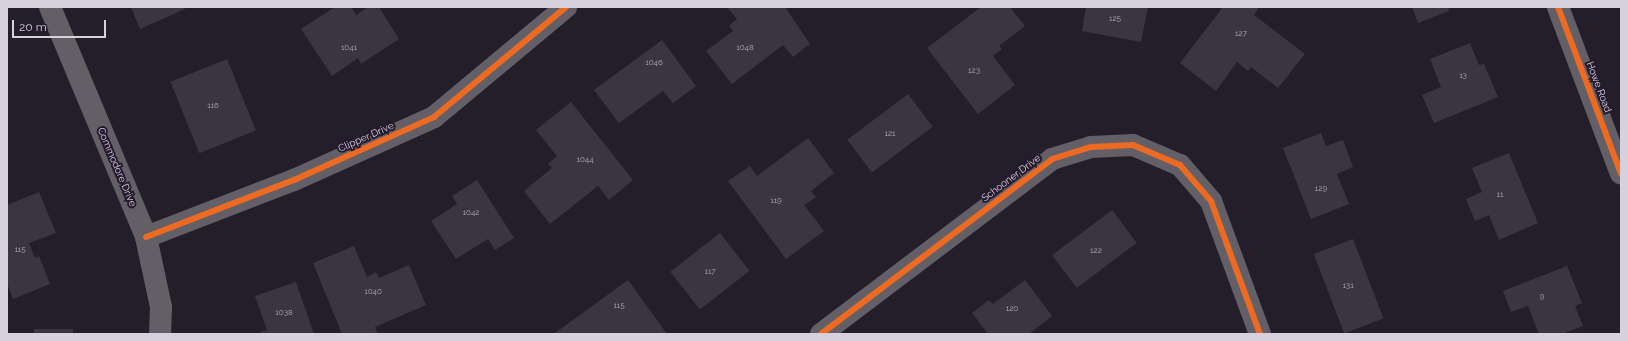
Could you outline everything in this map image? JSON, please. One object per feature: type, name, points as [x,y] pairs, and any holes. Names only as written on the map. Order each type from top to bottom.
[{"type":"street","name":"Commodore Drive","points":[[50,7],[146,237],[161,307],[160,334]]},
{"type":"street","name":"Clipper Drive","points":[[146,237],[294,180],[434,117],[566,7]]},
{"type":"street","name":"Howe Road","points":[[1558,7],[1621,174]]},
{"type":"street","name":"Schooner Drive","points":[[821,334],[1052,159],[1091,147],[1133,145],[1180,165],[1211,201],[1260,334]]},
{"type":"building","points":[[131,7],[184,7],[185,9],[140,29]]},
{"type":"building","points":[[335,7],[351,7],[356,15],[368,7],[379,7],[399,39],[361,64],[358,58],[332,76],[301,29]]},
{"type":"building","points":[[727,7],[785,7],[810,44],[793,57],[783,45],[732,84],[706,51],[733,31],[729,26],[737,19]]},
{"type":"building","points":[[981,7],[1010,7],[1025,26],[999,46],[1002,49],[993,56],[1015,85],[978,114],[927,48]]},
{"type":"building","points":[[1086,7],[1148,7],[1141,42],[1082,31]]},
{"type":"building","points":[[1223,7],[1259,7],[1254,15],[1305,54],[1278,88],[1251,67],[1248,71],[1237,62],[1216,91],[1180,63]]},
{"type":"building","points":[[1412,7],[1448,7],[1449,11],[1418,23]]},
{"type":"building","points":[[662,40],[696,86],[673,103],[663,91],[619,123],[594,90]]},
{"type":"building","points":[[1470,43],[1479,65],[1484,64],[1498,97],[1434,123],[1422,95],[1441,87],[1430,59]]},
{"type":"building","points":[[227,59],[256,130],[199,153],[170,82]]},
{"type":"building","points":[[908,94],[933,127],[872,172],[847,140]]},
{"type":"building","points":[[571,102],[633,180],[609,200],[598,186],[550,224],[524,191],[552,168],[548,164],[557,156],[536,130]]},
{"type":"building","points":[[1321,133],[1326,146],[1343,140],[1353,167],[1337,174],[1349,204],[1311,219],[1283,148]]},
{"type":"building","points":[[808,138],[834,173],[811,191],[816,197],[804,205],[824,231],[786,259],[728,181],[750,166],[757,176]]},
{"type":"building","points":[[1509,153],[1538,223],[1499,240],[1489,215],[1475,221],[1466,199],[1482,192],[1472,168]]},
{"type":"building","points":[[477,180],[514,238],[495,250],[488,239],[456,259],[431,221],[457,204],[452,196]]},
{"type":"building","points":[[39,192],[56,233],[29,243],[35,258],[39,256],[50,284],[13,299],[7,283],[7,205]]},
{"type":"building","points":[[1112,210],[1137,243],[1077,288],[1052,255]]},
{"type":"building","points":[[720,233],[750,271],[700,310],[670,272]]},
{"type":"building","points":[[1353,239],[1383,318],[1344,333],[1314,254]]},
{"type":"building","points":[[354,246],[367,277],[376,272],[379,278],[409,265],[426,305],[375,327],[378,334],[342,334],[313,263]]},
{"type":"building","points":[[1567,266],[1582,303],[1575,306],[1583,326],[1562,334],[1539,334],[1528,306],[1511,312],[1503,291]]},
{"type":"building","points":[[628,280],[667,334],[555,333]]},
{"type":"building","points":[[1025,280],[1052,316],[1029,334],[988,334],[972,313],[989,300],[993,304]]},
{"type":"building","points":[[296,282],[314,334],[256,334],[267,330],[255,296]]},
{"type":"building","points":[[34,329],[73,329],[73,334],[34,334]]},
{"type":"cycle path","points":[[146,237],[294,180],[434,117],[566,7]]},
{"type":"cycle path","points":[[1558,7],[1621,174]]},
{"type":"cycle path","points":[[821,334],[1052,159],[1091,147],[1133,145],[1180,165],[1211,201],[1260,334]]}]
